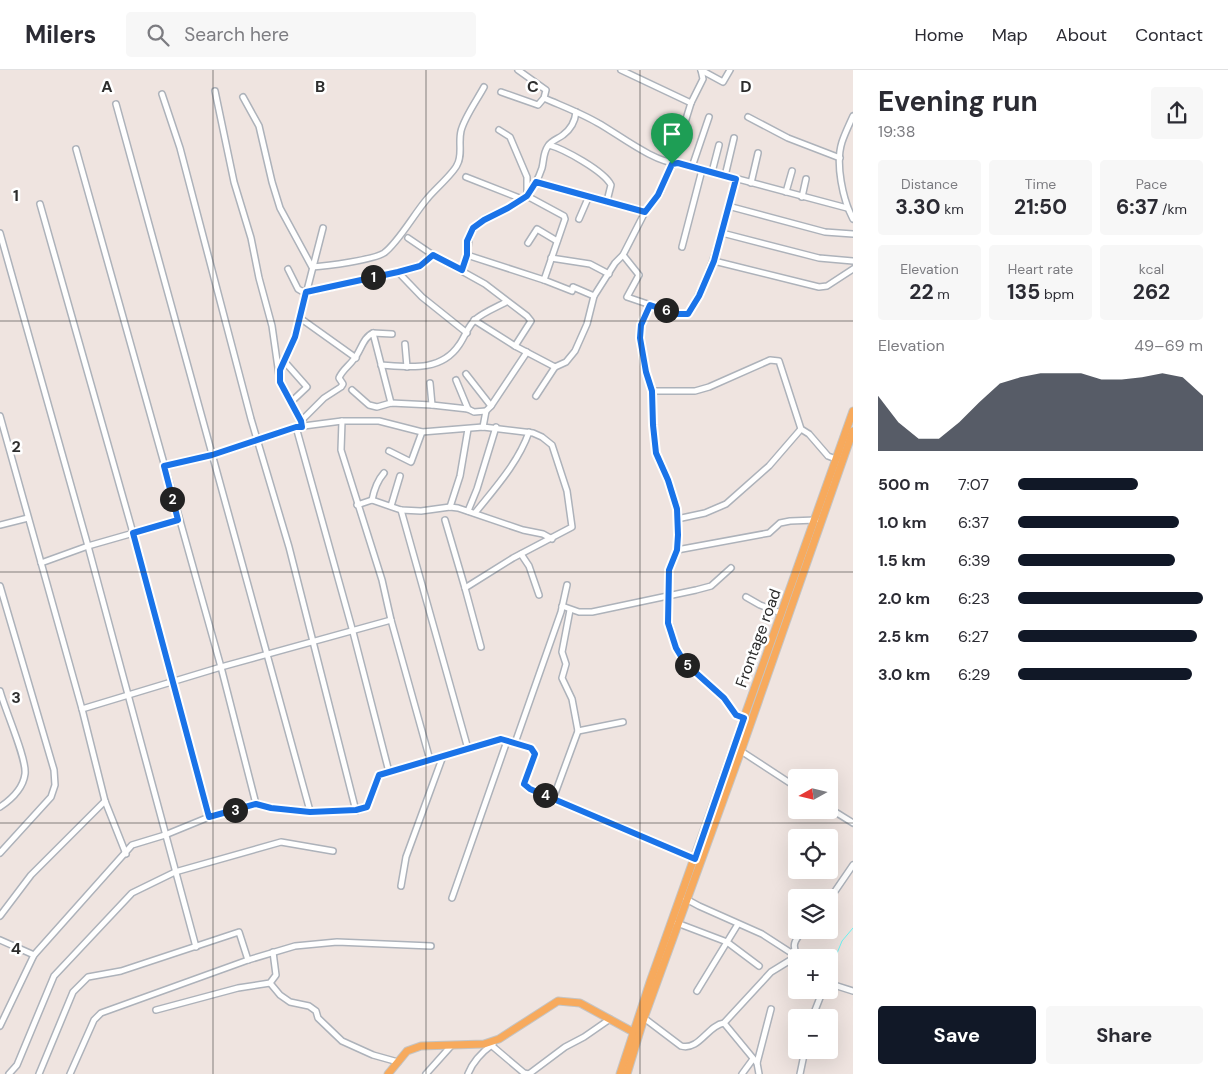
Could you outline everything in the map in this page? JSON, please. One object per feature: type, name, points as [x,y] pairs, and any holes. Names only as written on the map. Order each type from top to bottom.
[{"type":"main road","name":"Frontage road","points":[[620,1074],[698,860],[781,612],[818,521],[836,459],[853,411]]},
{"type":"main road","points":[[627,1074],[636,1033],[644,1018],[698,860],[741,751],[818,521],[853,431]]},
{"type":"main road","points":[[388,1074],[407,1051],[421,1046],[484,1044],[499,1039],[558,1001],[580,1003],[636,1033]]},
{"type":"street","points":[[501,92],[538,105],[544,98],[546,90],[518,70]]},
{"type":"street","points":[[621,70],[691,103]]},
{"type":"street","points":[[536,396],[555,367],[566,362],[576,351],[587,324],[594,296],[623,255],[645,212],[658,195],[672,164],[691,103],[703,79],[701,70]]},
{"type":"street","points":[[701,70],[723,82],[730,70]]},
{"type":"street","points":[[312,268],[362,260],[383,254],[402,233],[416,212],[438,186],[457,167],[460,157],[461,130],[484,87]]},
{"type":"street","points":[[215,91],[234,182],[252,238],[259,278],[272,326],[280,370],[280,382],[291,402],[299,425],[389,772]]},
{"type":"street","points":[[162,94],[180,148],[257,441],[289,547],[356,810]]},
{"type":"street","points":[[243,97],[259,126],[280,208],[312,268]]},
{"type":"street","points":[[544,98],[600,124],[652,156],[672,164],[678,163],[848,208]]},
{"type":"street","points":[[116,104],[310,812]]},
{"type":"street","points":[[462,270],[467,255],[467,241],[473,228],[524,197],[536,182],[542,167],[544,152],[548,145],[554,139],[563,136],[575,122],[576,112]]},
{"type":"street","points":[[853,116],[841,144],[840,158],[841,185],[853,220]]},
{"type":"street","points":[[692,167],[709,117]]},
{"type":"street","points":[[748,117],[788,138],[840,158]]},
{"type":"street","points":[[499,130],[510,137],[527,177],[524,197]]},
{"type":"street","points":[[725,176],[734,138]]},
{"type":"street","points":[[548,145],[560,148],[603,174],[611,185],[607,202]]},
{"type":"street","points":[[712,172],[719,145]]},
{"type":"street","points":[[76,149],[178,520],[221,668],[256,804]]},
{"type":"street","points":[[751,183],[758,153]]},
{"type":"street","points":[[682,247],[702,170]]},
{"type":"street","points":[[786,192],[792,171]]},
{"type":"street","points":[[466,177],[524,197],[565,218],[544,280]]},
{"type":"street","points":[[623,255],[639,275],[626,297],[676,314],[688,314],[699,296],[714,261],[736,179]]},
{"type":"street","points":[[802,197],[806,179]]},
{"type":"street","points":[[536,182],[645,212]]},
{"type":"street","points":[[580,219],[589,196]]},
{"type":"street","points":[[40,204],[133,533],[209,817]]},
{"type":"street","points":[[728,206],[825,232],[853,234]]},
{"type":"street","points":[[280,370],[295,337],[323,228]]},
{"type":"street","points":[[528,243],[537,229],[557,241]]},
{"type":"street","points":[[0,233],[88,546],[196,947]]},
{"type":"street","points":[[722,234],[819,258],[853,261]]},
{"type":"street","points":[[408,238],[433,255],[491,288],[506,302],[527,316],[531,321],[515,346]]},
{"type":"street","points":[[288,269],[298,289],[306,292],[420,266],[433,255]]},
{"type":"street","points":[[467,255],[572,291],[573,287],[594,296]]},
{"type":"street","points":[[551,258],[590,264],[609,274]]},
{"type":"street","points":[[714,261],[819,287],[827,286],[853,269]]},
{"type":"street","points":[[398,272],[422,297],[467,333]]},
{"type":"street","points":[[381,366],[436,364],[444,361],[454,352],[474,320],[506,302]]},
{"type":"street","points":[[650,305],[641,325],[640,338],[646,372],[652,391],[656,453],[668,480],[677,509],[678,544],[669,570],[668,623],[676,648],[685,663],[724,698],[736,715],[744,718]]},
{"type":"street","points":[[300,318],[356,358]]},
{"type":"street","points":[[474,320],[515,346],[555,367]]},
{"type":"street","points":[[299,425],[324,398],[341,387],[343,384],[339,378],[340,374],[356,358],[368,336],[373,333],[392,334]]},
{"type":"street","points":[[373,333],[391,403]]},
{"type":"street","points":[[405,344],[407,366]]},
{"type":"street","points":[[483,427],[488,408],[526,352]]},
{"type":"street","points":[[652,391],[695,391],[709,387],[770,360],[779,360],[800,429],[809,434],[828,456],[836,459]]},
{"type":"street","points":[[284,361],[307,387],[291,402]]},
{"type":"street","points":[[466,374],[488,408]]},
{"type":"street","points":[[456,380],[468,410]]},
{"type":"street","points":[[430,383],[432,405]]},
{"type":"street","points":[[352,390],[370,405],[377,407],[391,403],[432,405],[474,412],[488,408]]},
{"type":"street","points":[[0,416],[82,709],[105,801],[126,854]]},
{"type":"street","points":[[164,466],[212,455],[299,425],[342,421],[379,421],[422,432],[496,427],[529,432],[542,437],[552,445],[567,491],[572,527],[521,554],[465,588]]},
{"type":"street","points":[[342,421],[341,450],[373,551],[430,760]]},
{"type":"street","points":[[468,511],[496,427]]},
{"type":"street","points":[[450,507],[460,476],[468,429]]},
{"type":"street","points":[[677,519],[705,513],[726,504],[768,466],[800,429]]},
{"type":"street","points":[[389,451],[411,462],[422,432]]},
{"type":"street","points":[[475,513],[512,466],[529,432]]},
{"type":"street","points":[[372,500],[379,478],[384,473]]},
{"type":"street","points":[[391,506],[400,476]]},
{"type":"street","points":[[357,505],[372,500],[401,510],[450,507],[475,513],[523,530],[544,534],[552,539]]},
{"type":"street","points":[[401,510],[468,748]]},
{"type":"street","points":[[0,525],[28,518]]},
{"type":"street","points":[[40,563],[88,546],[178,520]]},
{"type":"street","points":[[445,520],[481,647]]},
{"type":"street","points":[[677,550],[769,532],[780,523],[818,521]]},
{"type":"street","points":[[521,554],[529,566],[539,595]]},
{"type":"street","points":[[562,606],[579,612],[592,612],[642,603],[668,595],[712,586],[731,568]]},
{"type":"street","points":[[515,743],[562,606],[567,585]]},
{"type":"street","points":[[0,586],[54,770],[55,785],[51,798],[0,853]]},
{"type":"street","points":[[746,596],[760,605],[781,612]]},
{"type":"street","points":[[553,799],[578,731],[572,699],[562,678],[566,664],[562,652],[570,610]]},
{"type":"street","points":[[82,709],[391,620]]},
{"type":"street","points":[[0,691],[26,772],[20,789],[0,807]]},
{"type":"street","points":[[578,731],[623,722]]},
{"type":"street","points":[[0,1026],[34,955],[126,854],[132,845],[165,835],[209,817],[256,804],[271,808],[310,812],[356,810],[367,807],[379,775],[501,739],[531,748],[535,754],[524,784],[530,789],[698,860]]},
{"type":"street","points":[[452,898],[507,741]]},
{"type":"street","points":[[741,751],[788,782]]},
{"type":"street","points":[[401,886],[406,857],[442,756]]},
{"type":"street","points":[[0,916],[31,875],[105,801]]},
{"type":"street","points":[[838,814],[853,823]]},
{"type":"street","points":[[9,1074],[17,1064],[54,976],[132,894],[175,872],[281,842],[333,852]]},
{"type":"street","points":[[837,889],[853,865]]},
{"type":"street","points":[[686,899],[762,934],[788,951]]},
{"type":"street","points":[[678,923],[727,942],[759,966]]},
{"type":"street","points":[[697,991],[738,924]]},
{"type":"street","points":[[39,1074],[73,992],[88,977],[121,971],[239,932],[248,960]]},
{"type":"street","points":[[0,940],[34,955]]},
{"type":"street","points":[[70,1074],[94,1020],[102,1013],[248,960],[295,946],[337,942],[431,946]]},
{"type":"street","points":[[156,1010],[238,988],[270,983],[276,976],[273,952]]},
{"type":"street","points":[[644,1018],[685,1047],[703,1039],[713,1027],[724,1023],[771,972],[788,963]]},
{"type":"street","points":[[270,983],[280,995],[290,1002],[309,1006],[316,1012],[318,1018],[342,1041],[373,1055],[398,1062]]},
{"type":"street","points":[[838,986],[853,991]]},
{"type":"street","points":[[742,1074],[755,1061],[771,1009]]},
{"type":"street","points":[[491,1045],[524,1073],[530,1074],[566,1047],[610,1020]]},
{"type":"street","points":[[724,1023],[755,1061],[759,1074]]},
{"type":"street","points":[[468,1074],[471,1065],[486,1049],[499,1039]]},
{"type":"street","points":[[426,1074],[450,1046]]},
{"type":"street","points":[[800,1074],[804,1059]]},
{"type":"waterway","points":[[838,951],[842,941],[853,928]]},
{"type":"route","points":[[678,163],[736,179],[714,261],[699,296],[688,314],[676,314],[650,305],[641,325],[640,338],[642,356],[652,391],[656,453],[668,480],[677,509],[678,544],[669,570],[668,623],[676,648],[685,663],[724,698],[736,715],[744,718],[695,859],[530,789],[524,784],[535,754],[531,748],[501,739],[379,775],[367,807],[356,810],[310,812],[271,808],[256,804],[209,817],[133,533],[178,520],[164,466],[212,455],[296,427],[302,427],[301,421],[280,382],[280,370],[295,337],[306,292],[341,286],[420,266],[433,255],[462,270],[467,255],[467,241],[473,228],[527,196],[536,182],[645,212],[658,195],[672,164],[678,163]]}]
